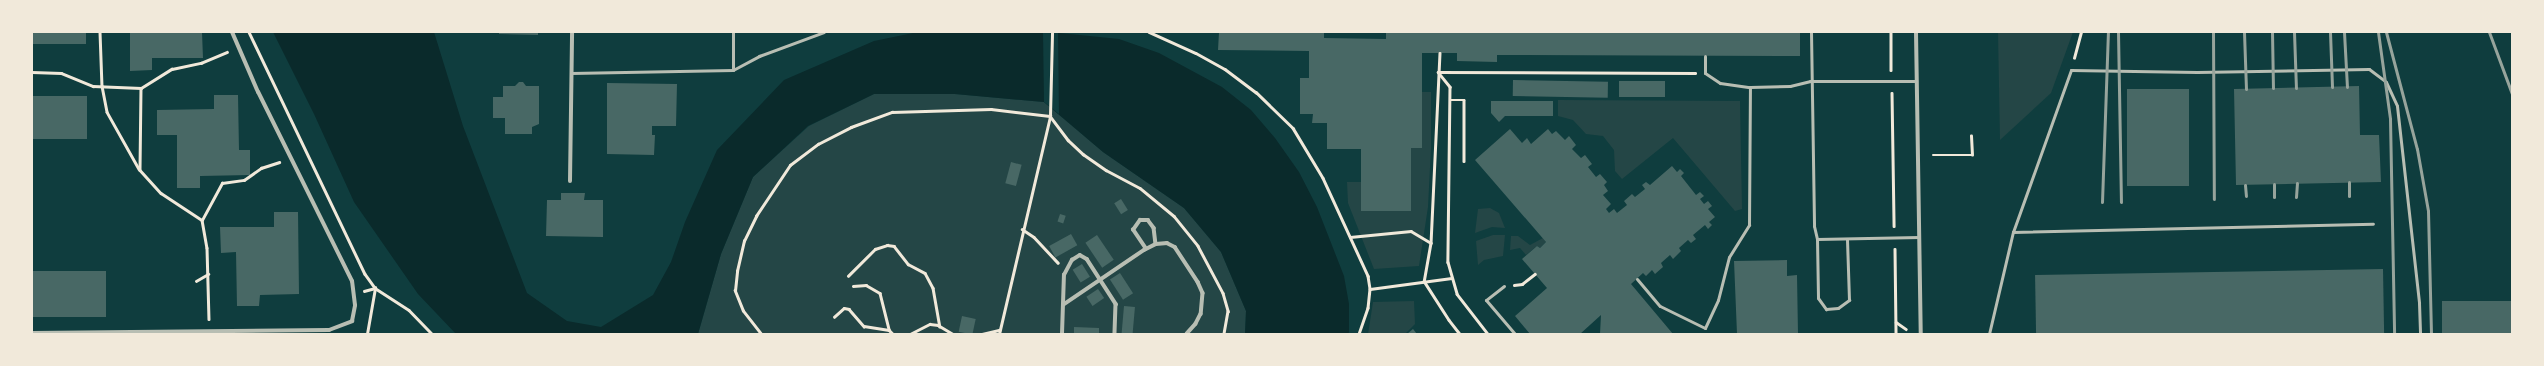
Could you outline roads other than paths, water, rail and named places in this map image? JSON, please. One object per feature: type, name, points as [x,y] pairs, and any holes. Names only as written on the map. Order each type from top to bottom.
[{"type":"street","points":[[32,333],[329,330],[352,321],[355,305],[352,281],[232,32]]},
{"type":"street","points":[[570,181],[572,32]]},
{"type":"street","points":[[1916,32],[1920,334]]},
{"type":"street","points":[[1146,249],[1134,230],[1140,220],[1148,220],[1154,228],[1156,244]]},
{"type":"street","points":[[1063,305],[1146,249],[1156,244],[1166,243],[1175,247],[1198,282],[1203,293],[1201,314],[1196,324],[1187,334]]},
{"type":"street","points":[[1062,334],[1066,272],[1072,260],[1080,255],[1087,259],[1102,280],[1116,304],[1115,334]]},
{"type":"lane","points":[[733,32],[733,70]]},
{"type":"lane","points":[[572,73],[733,70],[759,56],[824,32]]},
{"type":"lane","points":[[1811,32],[1810,81],[1814,226],[1817,239],[1818,298],[1826,309],[1838,308],[1848,300],[1848,238]]},
{"type":"lane","points":[[1705,56],[1705,73],[1720,83],[1750,87],[1790,86],[1810,81],[1916,81]]},
{"type":"lane","points":[[1989,334],[2013,232],[2071,70],[2197,72],[2369,69],[2386,82],[2397,106],[2419,303],[2420,334]]},
{"type":"lane","points":[[1637,279],[1660,306],[1705,328],[1718,300],[1730,257],[1749,225],[1750,87]]},
{"type":"lane","points":[[2013,232],[2373,224]]},
{"type":"lane","points":[[1817,239],[1919,237]]},
{"type":"lane","points":[[1504,286],[1486,300],[1515,334]]},
{"type":"railway","points":[[2102,202],[2108,32]]},
{"type":"railway","points":[[2118,32],[2121,202]]},
{"type":"railway","points":[[2213,32],[2214,199]]},
{"type":"railway","points":[[2244,32],[2246,89]]},
{"type":"railway","points":[[2272,32],[2273,88]]},
{"type":"railway","points":[[2294,32],[2296,88]]},
{"type":"railway","points":[[2330,32],[2332,87]]},
{"type":"railway","points":[[2344,32],[2347,87]]},
{"type":"railway","points":[[2378,32],[2390,119],[2394,334]]},
{"type":"railway","points":[[2386,32],[2417,149],[2428,211],[2431,334]]},
{"type":"railway","points":[[2489,32],[2512,94]]},
{"type":"railway","points":[[2349,182],[2349,196]]},
{"type":"railway","points":[[2296,197],[2297,183]]},
{"type":"railway","points":[[2274,184],[2274,197]]},
{"type":"railway","points":[[2245,185],[2246,196]]}]
